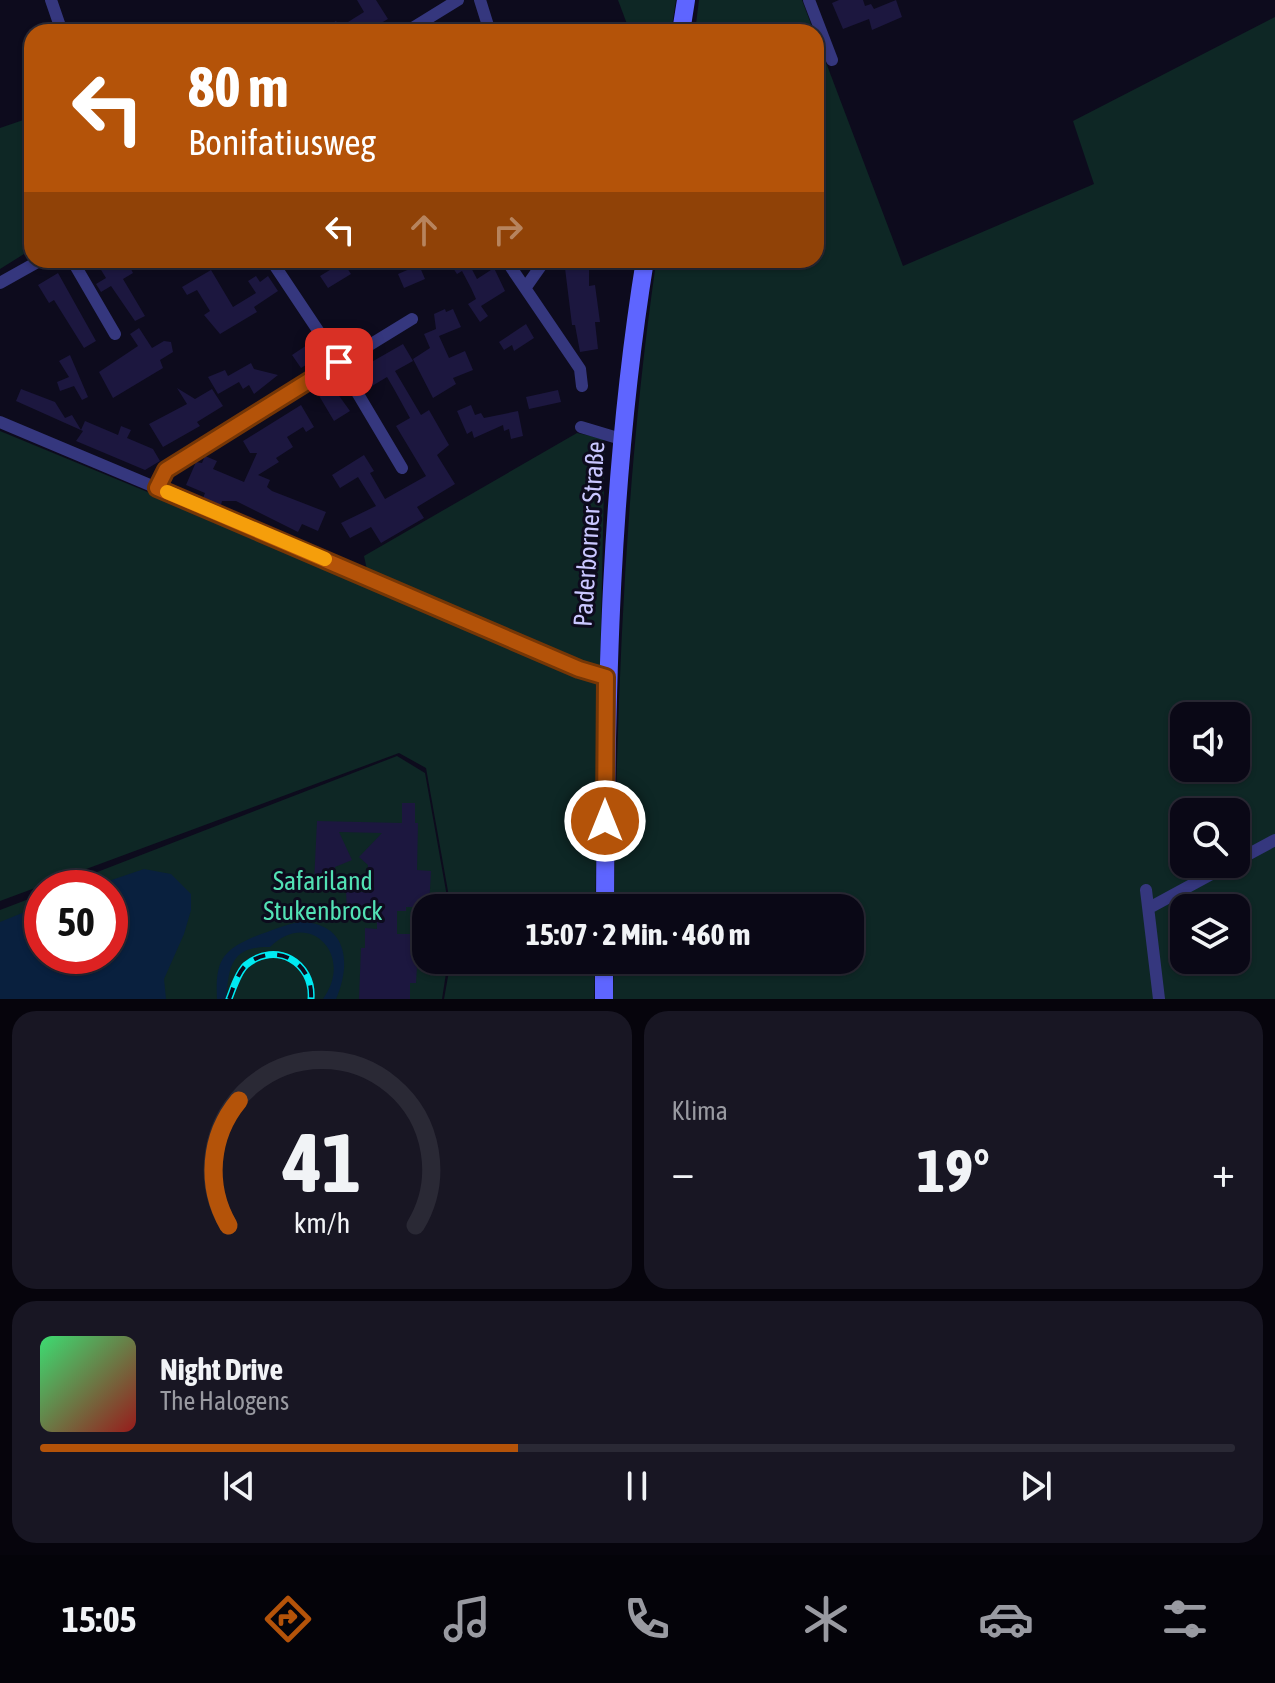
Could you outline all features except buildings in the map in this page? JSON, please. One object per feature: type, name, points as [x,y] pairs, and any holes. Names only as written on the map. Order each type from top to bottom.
[{"type":"main road","points":[[682,24],[686,0]]},
{"type":"main road","name":"Paderborner Straße","points":[[605,894],[606,677],[621,439],[629,356],[644,268]]},
{"type":"main road","points":[[604,974],[604,999]]},
{"type":"street","points":[[51,0],[59,24]]},
{"type":"street","points":[[419,24],[458,0]]},
{"type":"street","points":[[480,0],[488,24]]},
{"type":"street","points":[[809,0],[818,24]]},
{"type":"street","points":[[824,39],[832,60]]},
{"type":"street","points":[[0,283],[27,268]]},
{"type":"street","points":[[77,268],[115,334]]},
{"type":"street","points":[[276,268],[339,362],[402,468]]},
{"type":"street","points":[[512,268],[580,369],[582,386]]},
{"type":"street","points":[[526,287],[539,268]]},
{"type":"street","points":[[157,488],[166,470],[412,319]]},
{"type":"street","points":[[0,422],[579,669],[606,677]]},
{"type":"street","points":[[581,427],[621,439]]},
{"type":"street","points":[[1250,853],[1275,840]]},
{"type":"street","points":[[1149,908],[1204,878]]},
{"type":"street","points":[[1146,890],[1159,999]]},
{"type":"green space","points":[[618,0],[676,0],[672,24],[627,24]]},
{"type":"green space","points":[[699,0],[802,0],[811,24],[696,24]]},
{"type":"green space","points":[[1275,17],[1275,999],[613,999],[614,974],[864,974],[864,894],[614,894],[624,585],[645,343],[655,268],[824,268],[824,57],[903,266],[1094,184],[1073,121]]},
{"type":"green space","points":[[24,120],[24,254],[0,269],[0,128]]},
{"type":"green space","points":[[0,431],[370,584],[364,556],[577,433],[605,439],[595,894],[448,894],[426,768],[399,753],[84,870],[24,870],[24,892],[0,901]]},
{"type":"green space","name":"Safariland Stukenbrock","points":[[397,756],[425,773],[447,894],[412,894],[412,974],[446,974],[442,999],[0,999],[0,910],[24,901],[24,974],[128,974],[128,870],[102,870]]},
{"type":"green space","points":[[448,974],[595,974],[594,999],[444,999]]},
{"type":"water","points":[[144,869],[171,874],[191,894],[191,910],[184,934],[164,979],[166,999],[0,999],[0,922],[24,912],[24,974],[128,974],[128,874]]},
{"type":"water","points":[[299,922],[327,929],[342,947],[344,971],[336,999],[323,999],[332,983],[334,967],[331,953],[323,942],[299,932],[285,936],[270,947],[247,950],[239,955],[231,969],[226,999],[217,999],[219,966],[228,952],[256,936]]},
{"type":"railway","points":[[229,999],[243,968],[269,955],[281,955],[300,966],[310,986],[311,999]]},
{"type":"slow traffic","points":[[167,492],[325,559]]},
{"type":"route","points":[[339,362],[166,470],[157,488],[579,669],[606,677],[605,821]]}]
